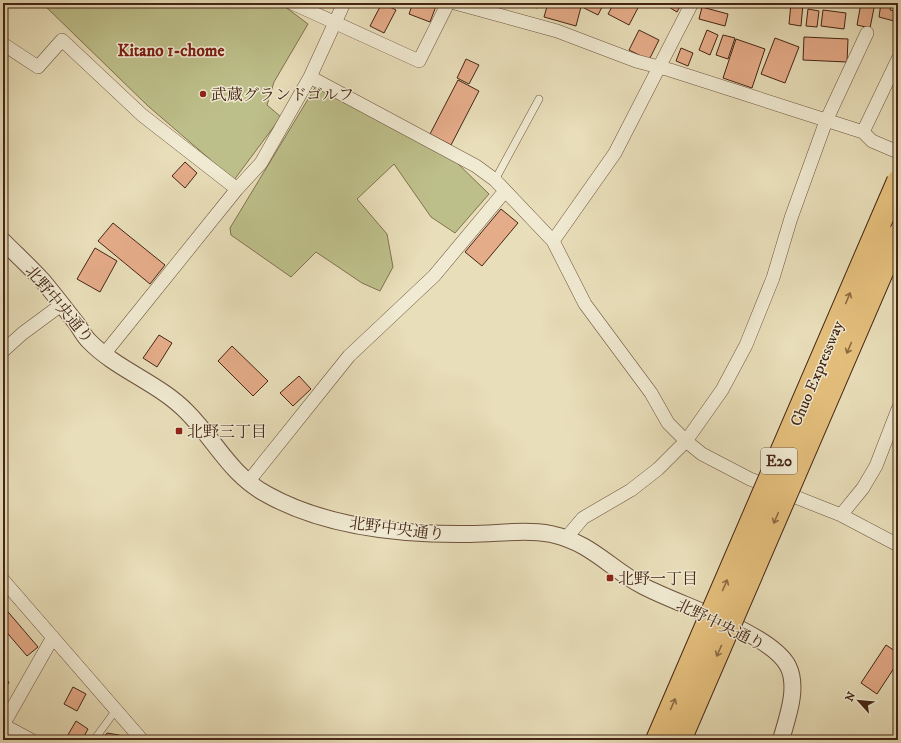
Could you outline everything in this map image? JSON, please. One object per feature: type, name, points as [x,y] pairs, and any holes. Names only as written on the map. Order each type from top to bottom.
[{"type":"highway","name":"Chuo Expressway","points":[[657,740],[898,181]]},
{"type":"highway","name":"Chuo Expressway","points":[[680,740],[898,234]]},
{"type":"street","points":[[292,3],[419,61],[448,3]]},
{"type":"street","points":[[105,354],[237,189],[261,163],[310,77],[344,3]]},
{"type":"street","points":[[455,3],[557,31],[658,68],[670,70],[863,132],[872,141],[898,152]]},
{"type":"street","points":[[553,241],[615,153],[692,3]]},
{"type":"street","points":[[566,538],[583,518],[615,500],[646,479],[686,441],[722,390],[746,345],[773,278],[791,218],[826,121],[867,33]]},
{"type":"street","points":[[3,44],[38,68],[62,40],[142,115],[237,189]]},
{"type":"street","points":[[863,132],[898,59]]},
{"type":"street","points":[[310,77],[476,166],[495,180],[553,241],[585,304],[651,393],[668,423],[702,454],[750,479],[841,515],[898,545]]},
{"type":"street","points":[[248,482],[349,356],[434,276],[505,191]]},
{"type":"street","name":"北野中央通り","points":[[3,241],[42,280],[89,341],[105,354],[177,402],[200,426],[234,470],[248,482],[284,503],[322,517],[353,524],[429,534],[474,534],[518,531],[548,534],[566,538],[589,548],[645,587],[741,630],[773,649],[786,663],[792,678],[789,708],[781,740]]},
{"type":"street","points":[[3,351],[23,333],[61,305]]},
{"type":"street","points":[[841,515],[863,488],[876,466],[898,409]]},
{"type":"street","points":[[3,580],[142,740]]},
{"type":"street","points":[[31,740],[3,725],[53,636]]},
{"type":"lane","points":[[495,180],[540,99]]},
{"type":"lane","points":[[94,740],[116,710]]},
{"type":"green space","name":"武蔵グランドゴルフ","points":[[42,3],[280,3],[308,24],[274,82],[267,105],[281,117],[234,180],[148,106]]},
{"type":"green space","points":[[316,86],[448,154],[489,194],[455,233],[431,217],[394,164],[357,199],[387,234],[393,267],[380,291],[362,283],[316,252],[291,277],[231,235],[230,228]]},
{"type":"building","points":[[382,3],[396,10],[384,33],[370,26]]},
{"type":"building","points":[[413,3],[428,3],[436,6],[430,22],[409,14]]},
{"type":"building","points":[[520,3],[539,3],[537,8]]},
{"type":"building","points":[[548,3],[582,3],[576,26],[544,17]]},
{"type":"building","points":[[587,3],[604,3],[598,15],[584,8]]},
{"type":"building","points":[[614,3],[640,4],[629,25],[608,14]]},
{"type":"building","points":[[662,3],[682,3],[677,12]]},
{"type":"building","points":[[791,3],[803,4],[801,26],[789,24]]},
{"type":"building","points":[[861,3],[875,3],[870,28],[857,25]]},
{"type":"building","points":[[881,3],[892,3],[890,10],[896,11],[894,21],[879,17]]},
{"type":"building","points":[[702,7],[728,14],[725,26],[699,19]]},
{"type":"building","points":[[808,9],[819,11],[817,27],[806,26]]},
{"type":"building","points":[[823,10],[846,13],[844,29],[821,26]]},
{"type":"building","points":[[639,30],[659,40],[649,60],[629,50]]},
{"type":"building","points":[[707,30],[718,35],[710,55],[699,50]]},
{"type":"building","points":[[723,35],[735,38],[728,59],[716,55]]},
{"type":"building","points":[[804,37],[848,39],[847,62],[803,60]]},
{"type":"building","points":[[775,38],[799,47],[785,83],[761,74]]},
{"type":"building","points":[[736,39],[765,49],[752,88],[723,78]]},
{"type":"building","points":[[681,48],[693,53],[688,66],[676,61]]},
{"type":"building","points":[[466,59],[479,65],[469,84],[457,78]]},
{"type":"building","points":[[458,80],[479,91],[451,145],[430,134]]},
{"type":"building","points":[[185,162],[197,173],[185,188],[172,176]]},
{"type":"building","points":[[501,209],[518,223],[482,266],[465,252]]},
{"type":"building","points":[[113,223],[165,265],[150,284],[98,241]]},
{"type":"building","points":[[95,248],[117,261],[100,292],[77,279]]},
{"type":"building","points":[[159,335],[172,343],[157,367],[143,358]]},
{"type":"building","points":[[232,346],[268,381],[253,396],[218,361]]},
{"type":"building","points":[[299,376],[311,389],[293,406],[280,393]]},
{"type":"building","points":[[3,606],[38,647],[27,656],[3,628]]},
{"type":"building","points":[[886,645],[898,653],[898,662],[877,694],[861,683]]},
{"type":"building","points":[[3,679],[9,682],[3,693]]},
{"type":"building","points":[[73,687],[86,694],[77,711],[64,704]]},
{"type":"building","points":[[76,721],[88,729],[82,740],[65,740]]},
{"type":"building","points":[[107,733],[119,735],[127,740],[102,740]]},
{"type":"place","name":"武蔵グランドゴルフ","points":[[203,94]]},
{"type":"place","name":"北野三丁目","points":[[179,431]]},
{"type":"place","name":"北野一丁目","points":[[610,578]]},
{"type":"district","name":"Kitano 1-chome","points":[[171,50]]}]
